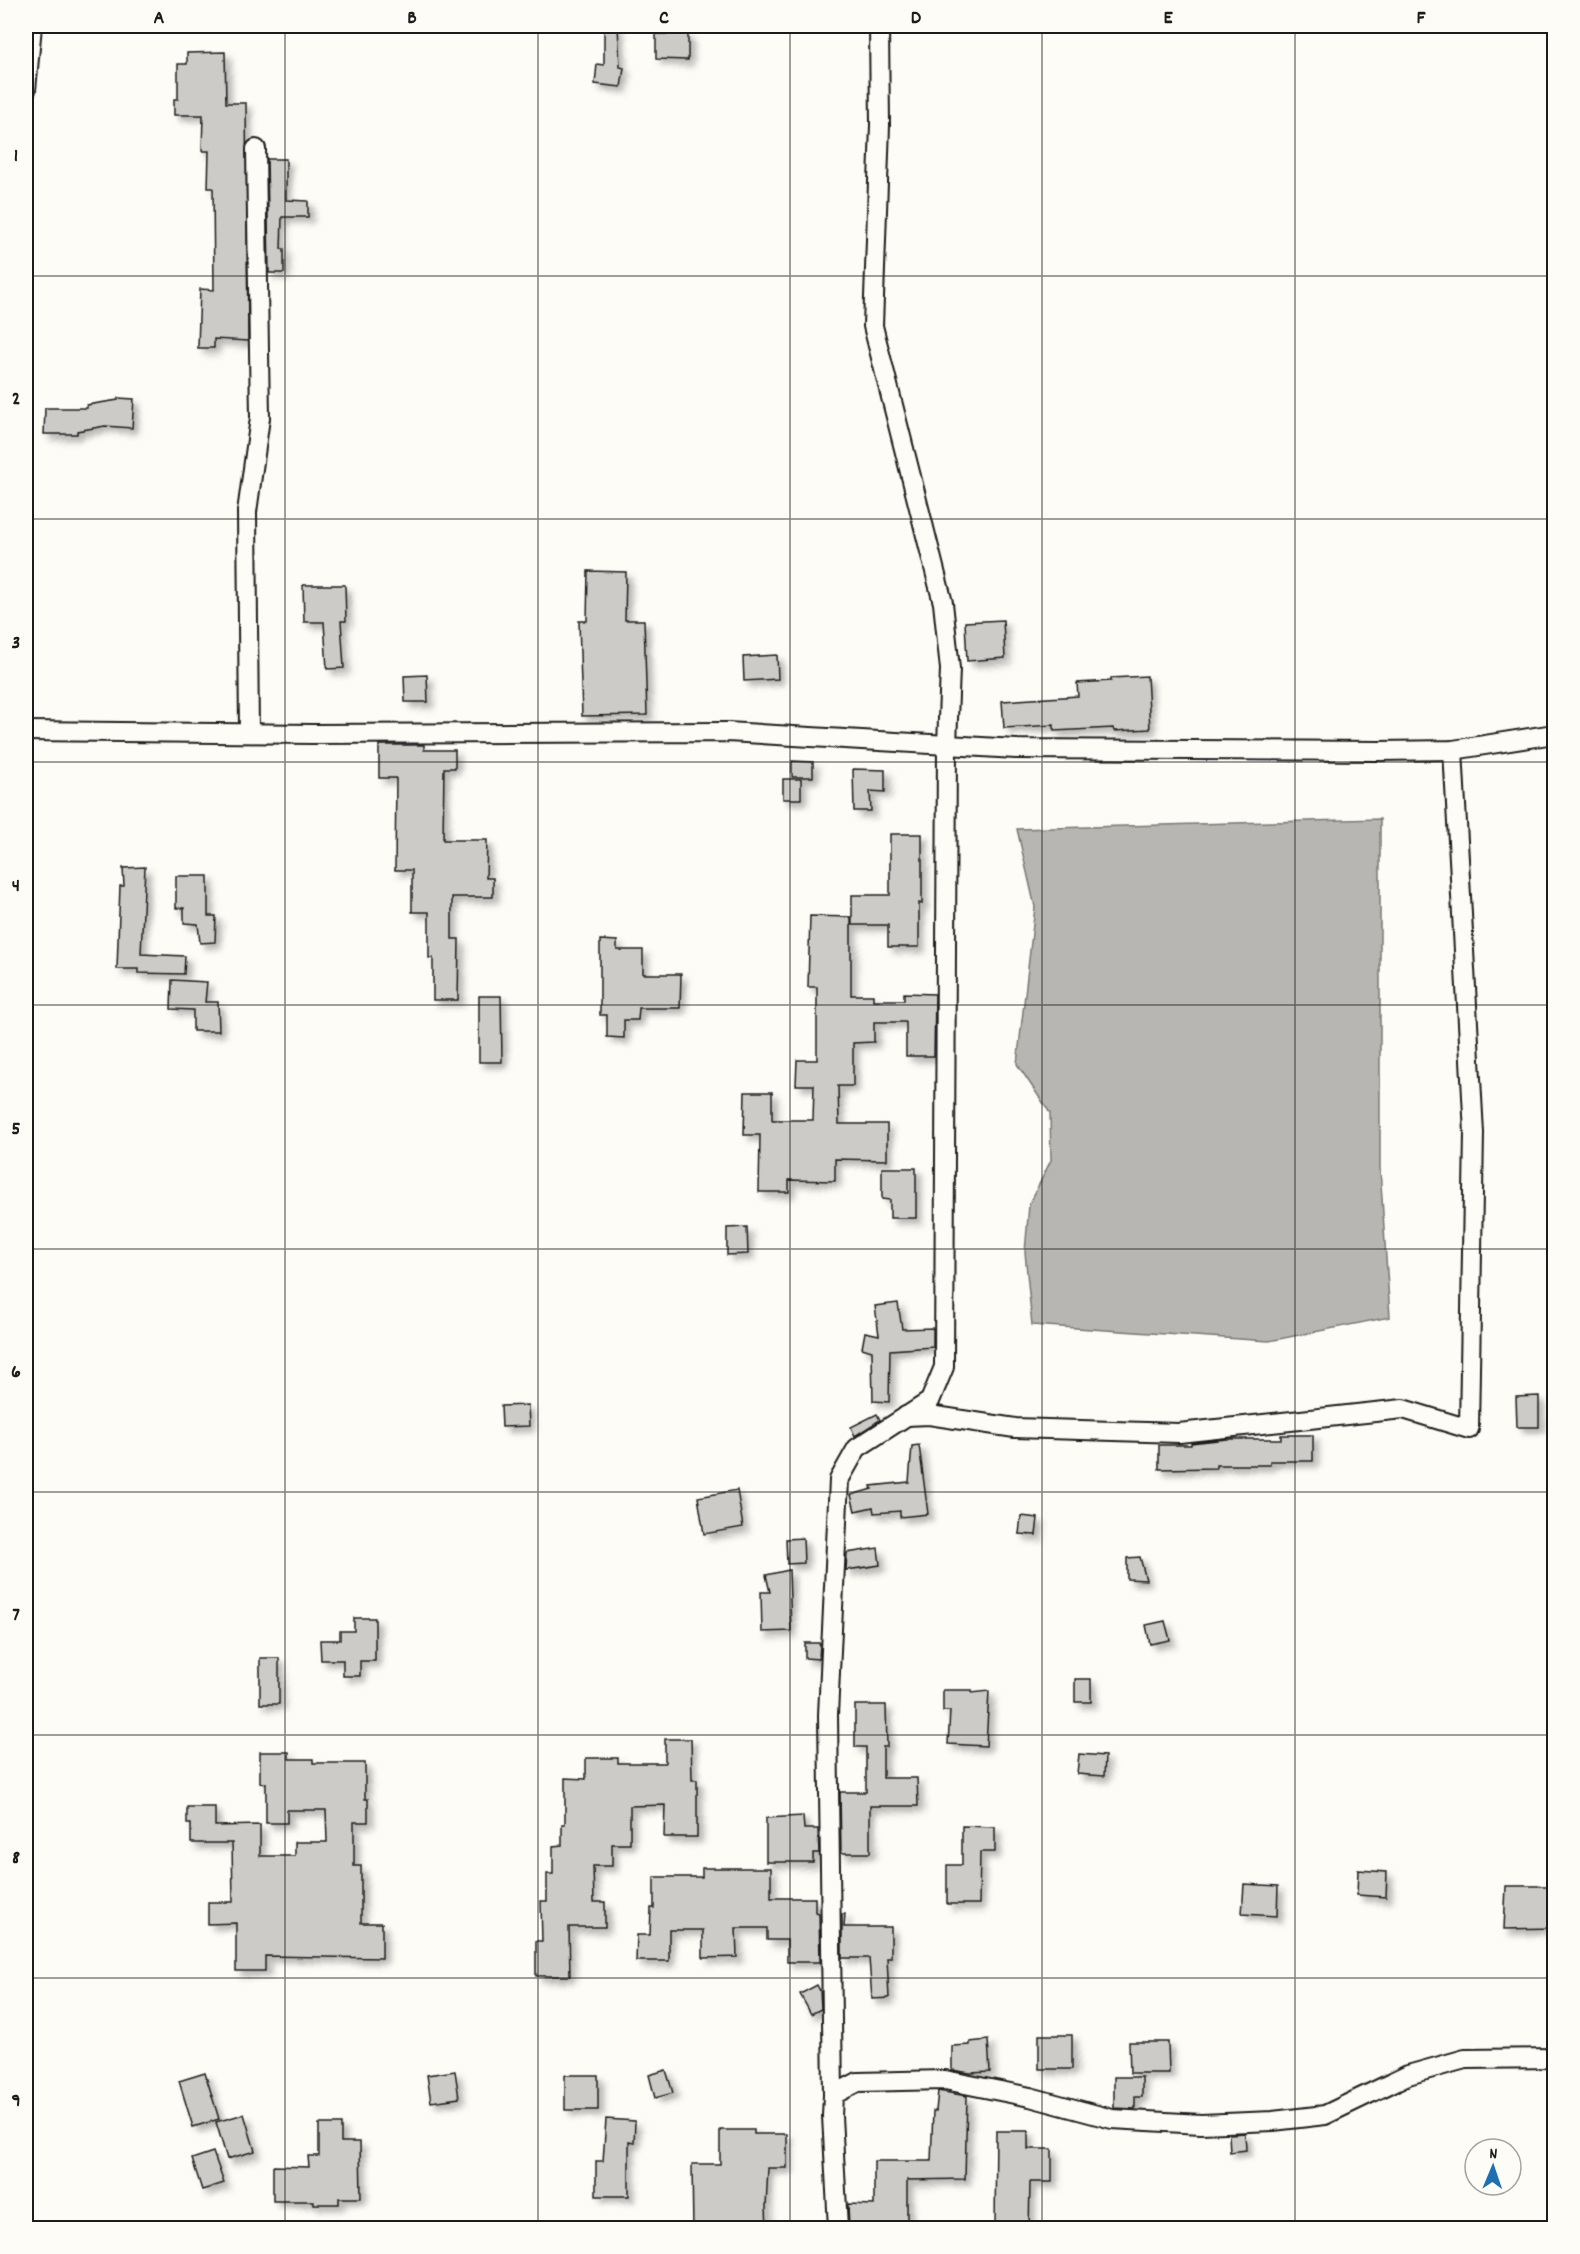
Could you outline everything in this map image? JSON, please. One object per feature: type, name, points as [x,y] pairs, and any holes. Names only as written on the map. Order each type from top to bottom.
[{"type":"street","points":[[26,90],[32,26]]},
{"type":"street","points":[[838,2229],[832,2116],[828,1715],[839,1480],[857,1448],[930,1401],[944,1367],[947,744],[950,669],[943,603],[873,326],[880,125],[879,26]]},
{"type":"street","points":[[249,733],[247,512],[260,418],[256,149]]},
{"type":"street","points":[[26,731],[727,732],[1028,749],[1453,750],[1554,734]]},
{"type":"street","points":[[906,1416],[929,1415],[1015,1428],[1179,1433],[1403,1410],[1468,1428],[1474,1133],[1453,750]]},
{"type":"street","points":[[832,2095],[858,2082],[945,2080],[1030,2097],[1112,2119],[1202,2124],[1273,2121],[1325,2115],[1408,2075],[1465,2059],[1554,2058]]},
{"type":"shaded area","points":[[1380,819],[1380,1169],[1390,1317],[1269,1341],[1032,1325],[1025,1252],[1029,1205],[1051,1160],[1050,1113],[1017,1064],[1035,907],[1017,829]]},
{"type":"building","points":[[604,26],[618,26],[620,67],[624,68],[621,87],[595,84],[597,64],[604,65]]},
{"type":"building","points":[[656,34],[688,34],[688,60],[656,59]]},
{"type":"building","points":[[225,52],[226,103],[246,103],[248,341],[214,339],[214,348],[198,348],[200,289],[214,290],[213,188],[208,188],[209,151],[202,151],[203,115],[174,115],[174,99],[178,99],[178,64],[187,64],[187,53]]},
{"type":"building","points":[[267,159],[286,159],[286,200],[308,201],[308,217],[282,217],[281,249],[284,249],[284,273],[269,273]]},
{"type":"building","points":[[118,398],[134,399],[132,428],[105,426],[77,431],[77,434],[44,434],[45,408],[87,408],[87,405],[118,400]]},
{"type":"building","points":[[588,571],[626,572],[625,620],[644,620],[647,715],[582,716],[579,621],[587,621]]},
{"type":"building","points":[[303,585],[345,585],[346,621],[341,621],[344,668],[327,669],[324,622],[304,622]]},
{"type":"building","points":[[1003,620],[1005,658],[967,661],[965,622]]},
{"type":"building","points":[[777,655],[778,679],[744,681],[743,657]]},
{"type":"building","points":[[427,675],[428,702],[405,702],[404,676]]},
{"type":"building","points":[[1147,676],[1150,729],[1054,731],[1054,725],[1004,728],[1002,701],[1078,696],[1077,683]]},
{"type":"building","points":[[379,745],[424,745],[424,750],[455,750],[455,768],[444,768],[443,840],[487,840],[486,878],[493,878],[493,897],[452,897],[452,939],[459,939],[458,1000],[433,1000],[433,958],[429,958],[429,912],[412,912],[412,870],[395,870],[396,778],[379,778]]},
{"type":"building","points":[[792,761],[813,762],[813,777],[792,777]]},
{"type":"building","points":[[853,769],[885,770],[885,792],[870,791],[871,811],[854,811]]},
{"type":"building","points":[[783,779],[801,779],[801,799],[783,799]]},
{"type":"building","points":[[890,834],[922,834],[922,904],[919,903],[919,947],[888,947],[888,925],[852,925],[852,895],[890,895]]},
{"type":"building","points":[[145,867],[141,954],[185,956],[184,974],[138,973],[138,969],[117,969],[120,886],[124,886],[123,868]]},
{"type":"building","points":[[176,876],[208,876],[208,916],[216,916],[215,942],[200,943],[198,924],[184,923],[184,908],[176,908]]},
{"type":"building","points":[[810,916],[851,917],[851,995],[873,995],[873,1000],[904,1000],[904,993],[935,994],[934,1056],[906,1056],[906,1022],[874,1022],[874,1042],[853,1043],[853,1086],[838,1086],[839,1124],[887,1124],[887,1160],[835,1159],[835,1181],[789,1180],[789,1192],[759,1192],[760,1135],[744,1135],[745,1092],[772,1092],[772,1120],[813,1120],[814,1085],[796,1085],[797,1060],[817,1060],[817,987],[808,987]]},
{"type":"building","points":[[600,940],[617,941],[617,950],[643,950],[643,974],[681,974],[680,1008],[639,1008],[638,1020],[624,1020],[624,1038],[607,1037],[607,1015],[600,1015]]},
{"type":"building","points":[[172,980],[207,982],[205,1002],[218,1002],[219,1031],[193,1031],[193,1010],[171,1009]]},
{"type":"building","points":[[479,996],[501,996],[502,1062],[479,1062]]},
{"type":"building","points":[[882,1168],[916,1168],[916,1218],[890,1218],[890,1200],[882,1199]]},
{"type":"building","points":[[747,1227],[748,1254],[727,1255],[727,1228]]},
{"type":"building","points":[[898,1303],[902,1329],[933,1328],[933,1347],[890,1350],[889,1402],[873,1401],[872,1351],[862,1348],[865,1332],[879,1335],[875,1306]]},
{"type":"building","points":[[1539,1396],[1539,1427],[1517,1427],[1516,1397]]},
{"type":"building","points":[[528,1405],[529,1426],[502,1427],[501,1406]]},
{"type":"building","points":[[877,1414],[880,1420],[855,1436],[851,1427]]},
{"type":"building","points":[[1281,1435],[1313,1435],[1313,1461],[1270,1461],[1270,1465],[1216,1465],[1216,1468],[1159,1469],[1159,1445],[1191,1445],[1191,1443],[1227,1439],[1281,1439]]},
{"type":"building","points":[[919,1445],[928,1514],[900,1517],[900,1511],[874,1513],[873,1507],[855,1511],[851,1495],[872,1489],[871,1486],[909,1482],[912,1446]]},
{"type":"building","points":[[737,1490],[743,1527],[704,1534],[698,1497]]},
{"type":"building","points":[[1021,1516],[1038,1518],[1036,1535],[1019,1534]]},
{"type":"building","points":[[803,1538],[804,1563],[787,1564],[786,1539]]},
{"type":"building","points":[[878,1548],[880,1565],[846,1570],[847,1553]]},
{"type":"building","points":[[1140,1557],[1146,1580],[1127,1579],[1127,1558]]},
{"type":"building","points":[[789,1570],[791,1631],[762,1632],[761,1592],[770,1592],[766,1575]]},
{"type":"building","points":[[354,1618],[375,1618],[375,1661],[360,1661],[360,1676],[343,1676],[343,1660],[321,1660],[320,1640],[340,1640],[340,1631],[354,1631]]},
{"type":"building","points":[[1165,1621],[1170,1640],[1150,1644],[1146,1625]]},
{"type":"building","points":[[805,1643],[820,1643],[819,1659],[805,1658]]},
{"type":"building","points":[[260,1658],[279,1658],[279,1704],[260,1704]]},
{"type":"building","points":[[1075,1679],[1091,1679],[1091,1702],[1075,1702]]},
{"type":"building","points":[[943,1690],[972,1690],[972,1693],[989,1691],[986,1746],[948,1744],[950,1711],[943,1711]]},
{"type":"building","points":[[855,1705],[886,1705],[887,1747],[883,1747],[883,1778],[917,1778],[918,1806],[870,1806],[870,1853],[841,1853],[840,1792],[866,1792],[866,1747],[855,1747]]},
{"type":"building","points":[[665,1739],[691,1739],[692,1780],[697,1780],[697,1837],[664,1837],[665,1805],[630,1806],[630,1844],[612,1844],[612,1866],[593,1866],[594,1902],[605,1902],[605,1927],[569,1927],[570,1976],[536,1976],[536,1941],[542,1941],[541,1901],[547,1901],[547,1874],[553,1874],[553,1846],[562,1845],[562,1824],[565,1824],[565,1778],[586,1779],[586,1758],[618,1758],[618,1763],[665,1763]]},
{"type":"building","points":[[260,1752],[289,1752],[289,1759],[313,1759],[313,1763],[365,1763],[365,1799],[368,1799],[368,1822],[354,1822],[354,1866],[361,1866],[361,1923],[382,1923],[382,1958],[265,1956],[265,1971],[236,1971],[236,1923],[208,1924],[208,1902],[233,1902],[232,1843],[191,1843],[191,1824],[187,1824],[187,1807],[215,1807],[215,1826],[260,1825],[260,1856],[295,1856],[295,1842],[327,1842],[326,1810],[287,1810],[287,1823],[266,1823],[266,1784],[260,1783]]},
{"type":"building","points":[[1079,1754],[1105,1756],[1104,1776],[1077,1774]]},
{"type":"building","points":[[803,1816],[804,1829],[818,1829],[819,1853],[813,1853],[813,1862],[766,1862],[766,1818]]},
{"type":"building","points":[[962,1826],[995,1827],[995,1852],[980,1852],[979,1904],[947,1904],[947,1865],[962,1865]]},
{"type":"building","points":[[702,1868],[771,1868],[771,1898],[815,1898],[815,1912],[819,1913],[820,1962],[787,1962],[787,1940],[767,1940],[767,1928],[736,1928],[737,1957],[703,1958],[703,1930],[669,1930],[669,1961],[636,1961],[637,1935],[650,1935],[651,1908],[654,1908],[654,1877],[702,1877]]},
{"type":"building","points":[[1358,1870],[1387,1872],[1386,1897],[1357,1895]]},
{"type":"building","points":[[1244,1884],[1278,1886],[1277,1916],[1242,1914]]},
{"type":"building","points":[[1506,1886],[1554,1886],[1554,1928],[1504,1929]]},
{"type":"building","points":[[842,1914],[845,1914],[844,1927],[891,1927],[891,1958],[887,1958],[889,1998],[872,1999],[869,1958],[842,1958]]},
{"type":"building","points":[[817,1985],[820,1991],[821,2009],[811,2014],[800,1994]]},
{"type":"building","points":[[1039,2035],[1072,2035],[1072,2069],[1039,2069]]},
{"type":"building","points":[[988,2040],[990,2072],[970,2073],[952,2070],[952,2046],[970,2045],[970,2042]]},
{"type":"building","points":[[1129,2042],[1168,2042],[1169,2073],[1130,2073]]},
{"type":"building","points":[[666,2070],[673,2093],[655,2098],[649,2075]]},
{"type":"building","points":[[455,2071],[459,2098],[431,2102],[427,2075]]},
{"type":"building","points":[[205,2073],[219,2119],[193,2127],[179,2081]]},
{"type":"building","points":[[565,2075],[598,2075],[598,2110],[565,2110]]},
{"type":"building","points":[[1114,2077],[1142,2077],[1142,2097],[1135,2097],[1135,2109],[1114,2108]]},
{"type":"building","points":[[938,2091],[967,2096],[965,2179],[907,2180],[907,2229],[849,2229],[848,2204],[874,2205],[874,2161],[931,2161],[933,2111],[936,2111]]},
{"type":"building","points":[[244,2114],[255,2151],[227,2159],[216,2122]]},
{"type":"building","points":[[606,2119],[635,2121],[634,2143],[629,2142],[629,2196],[596,2196],[596,2161],[603,2161]]},
{"type":"building","points":[[319,2124],[341,2124],[341,2142],[360,2142],[361,2198],[339,2198],[339,2204],[314,2204],[314,2201],[273,2201],[273,2166],[309,2167],[308,2156],[319,2156]]},
{"type":"building","points":[[720,2130],[754,2130],[754,2134],[787,2134],[787,2168],[768,2168],[767,2229],[693,2229],[692,2164],[720,2164]]},
{"type":"building","points":[[996,2131],[1028,2131],[1028,2149],[1052,2149],[1052,2182],[1030,2182],[1029,2229],[995,2229]]},
{"type":"building","points":[[1245,2133],[1246,2150],[1230,2152],[1229,2134]]},
{"type":"building","points":[[213,2152],[224,2183],[202,2190],[192,2159]]}]
